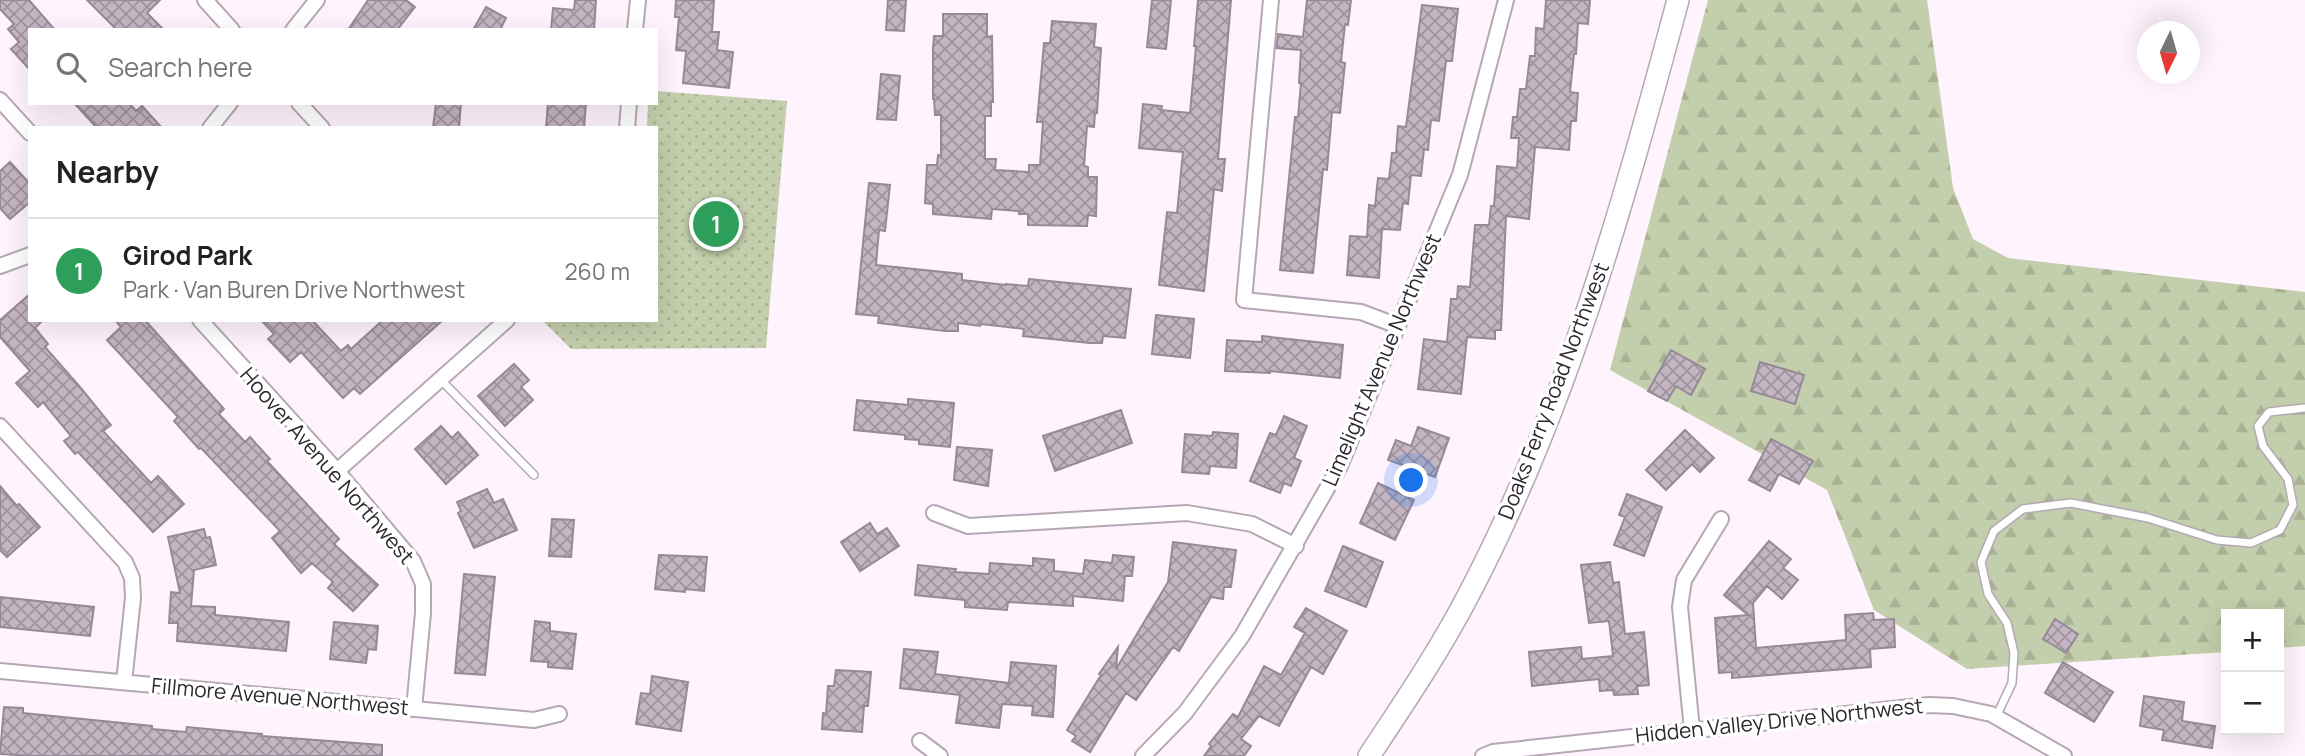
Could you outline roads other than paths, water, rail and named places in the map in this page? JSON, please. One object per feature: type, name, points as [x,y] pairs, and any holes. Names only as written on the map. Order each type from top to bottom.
[{"type":"main road","name":"Doaks Ferry Road Northwest","points":[[1369,756],[1469,594],[1534,456],[1604,261],[1678,0]]},
{"type":"street","points":[[205,0],[230,28]]},
{"type":"street","points":[[295,28],[317,0]]},
{"type":"street","points":[[635,28],[638,0]]},
{"type":"street","points":[[1270,0],[1244,300],[1361,312],[1398,326]]},
{"type":"street","name":"Limelight Avenue Northwest","points":[[1143,756],[1185,713],[1242,636],[1340,466],[1460,176],[1506,0]]},
{"type":"street","points":[[0,100],[28,131]]},
{"type":"street","points":[[212,126],[228,105]]},
{"type":"street","points":[[301,105],[320,126]]},
{"type":"street","points":[[626,126],[629,105]]},
{"type":"street","points":[[0,265],[28,256]]},
{"type":"street","name":"Hoover Avenue Northwest","points":[[202,322],[337,471],[413,561],[423,584],[424,613],[414,709]]},
{"type":"street","points":[[337,471],[505,322]]},
{"type":"street","points":[[0,426],[125,562],[132,578],[133,598],[124,682]]},
{"type":"street","points":[[934,513],[968,526],[1187,513],[1252,524],[1296,546]]},
{"type":"street","points":[[1692,730],[1680,607],[1684,580],[1721,519]]},
{"type":"street","name":"Fillmore Avenue Northwest","points":[[0,671],[534,720],[559,714]]},
{"type":"street","name":"Hidden Valley Drive Northwest","points":[[1483,756],[1493,752],[1929,705],[1953,706],[1996,717],[2064,756]]},
{"type":"street","points":[[920,741],[940,756]]},
{"type":"lane","points":[[440,379],[534,475]]},
{"type":"lane","points":[[1996,717],[2012,682],[2014,653],[2007,623],[1988,594],[1981,562],[1994,531],[2023,509],[2071,503],[2148,518],[2217,540],[2251,543],[2280,530],[2293,505],[2288,479],[2263,446],[2258,426],[2269,412],[2305,408]]},
{"type":"place","name":"Girod Park","points":[[716,224]]}]
